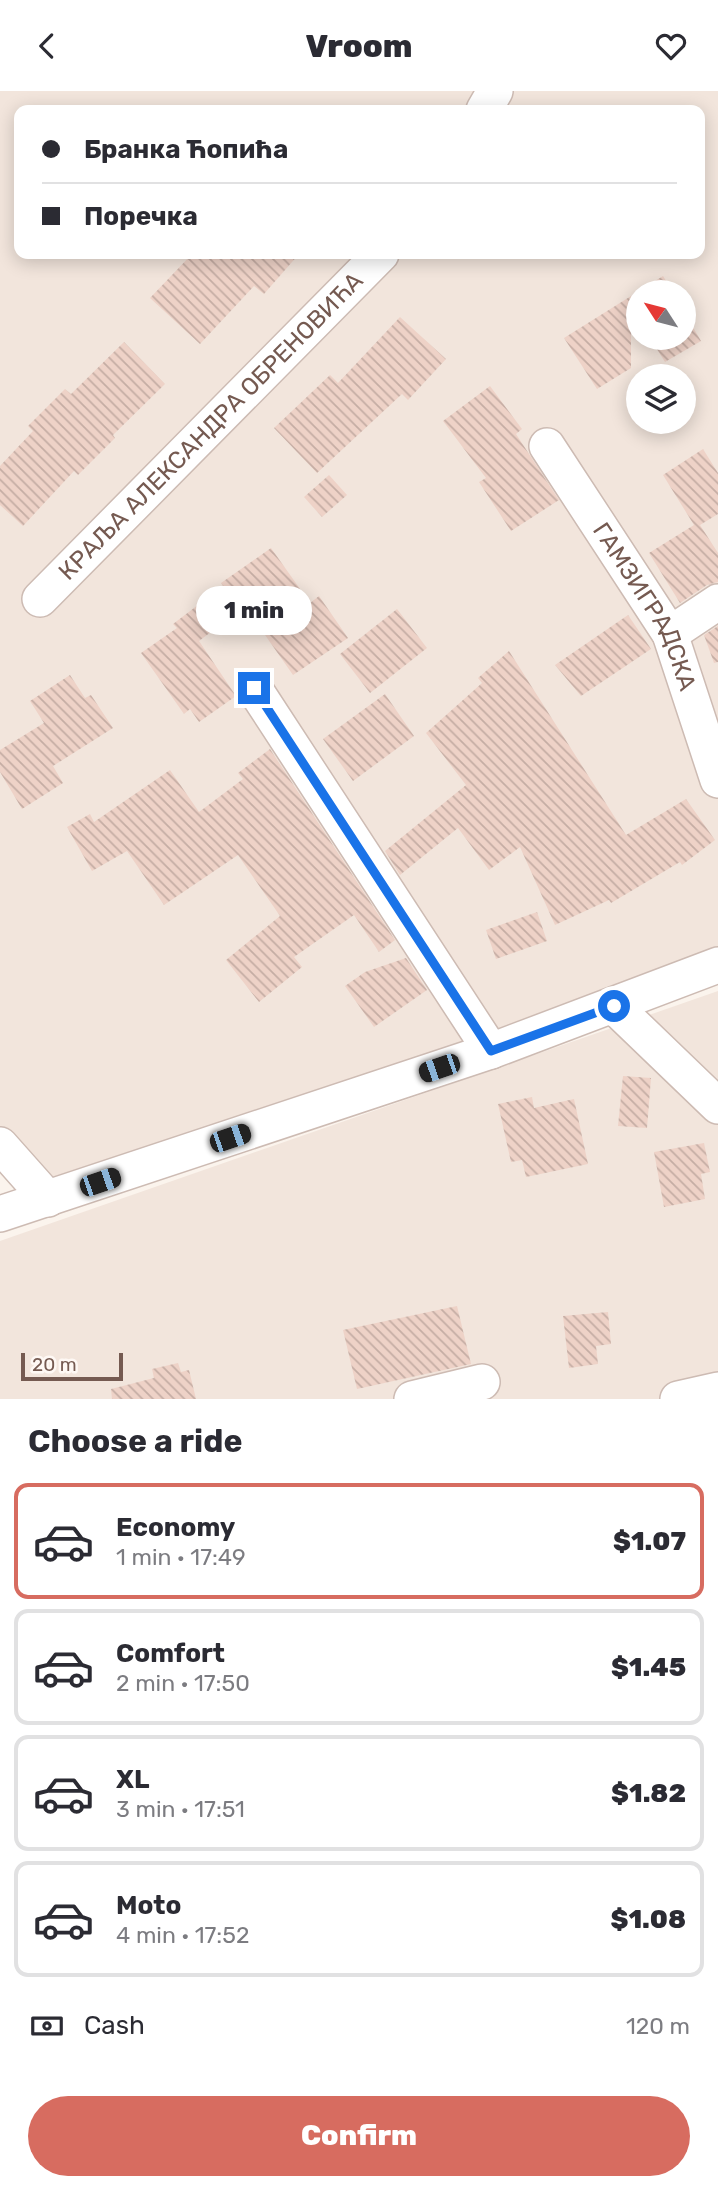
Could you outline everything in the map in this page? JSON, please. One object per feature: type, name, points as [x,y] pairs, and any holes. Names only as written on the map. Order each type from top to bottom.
[{"type":"street","name":"КРАЉА АЛЕКСАНДРА ОБРЕНОВИЋА","points":[[40,599],[376,259]]},
{"type":"street","name":"ГАМЗИГРАДСКА","points":[[547,446],[670,634],[718,781]]},
{"type":"street","points":[[670,634],[718,602]]},
{"type":"street","points":[[254,688],[491,1051]]},
{"type":"street","points":[[0,1214],[491,1051],[718,965]]},
{"type":"street","points":[[614,1006],[718,1106]]},
{"type":"street","points":[[0,1145],[48,1199]]},
{"type":"street","points":[[412,1399],[482,1382]]},
{"type":"street","points":[[678,1399],[718,1390]]},
{"type":"shaded area","points":[[0,91],[718,91],[718,965],[48,1199],[0,1139]]},
{"type":"shaded area","points":[[718,991],[718,1399],[0,1399],[0,1241]]},
{"type":"building","points":[[187,259],[295,259],[264,294],[254,286],[200,344],[150,298]]},
{"type":"building","points":[[626,299],[626,350],[631,350],[631,364],[626,364],[626,371],[597,389],[564,338]]},
{"type":"building","points":[[400,317],[446,359],[408,400],[402,394],[317,473],[274,428],[330,375],[338,383]]},
{"type":"building","points":[[124,342],[165,384],[113,435],[115,438],[78,475],[74,471],[23,526],[0,505],[0,466],[33,431],[28,426],[65,389],[71,394]]},
{"type":"building","points":[[658,350],[686,350],[665,362]]},
{"type":"building","points":[[490,386],[522,429],[516,434],[559,500],[511,531],[479,482],[486,478],[443,421]]},
{"type":"building","points":[[703,449],[718,473],[718,514],[700,525],[718,553],[718,582],[707,585],[680,603],[649,553],[694,525],[663,475]]},
{"type":"building","points":[[329,475],[347,495],[322,517],[304,497]]},
{"type":"building","points":[[271,548],[310,603],[319,596],[348,638],[293,675],[251,615],[247,618],[240,610],[199,641],[236,696],[199,722],[190,709],[184,714],[141,653],[177,628],[173,624],[223,586],[221,583]]},
{"type":"building","points":[[397,609],[427,648],[370,693],[340,654]]},
{"type":"building","points":[[628,615],[651,649],[581,696],[555,665]]},
{"type":"building","points":[[718,626],[718,662],[714,663],[704,635]]},
{"type":"building","points":[[509,651],[626,835],[686,799],[715,840],[682,865],[680,862],[611,903],[609,900],[555,925],[520,847],[489,870],[458,828],[400,875],[385,851],[466,785],[426,733],[482,683],[478,678]]},
{"type":"building","points":[[70,675],[85,698],[91,695],[113,728],[53,766],[63,783],[22,809],[0,772],[0,750],[44,723],[30,701]]},
{"type":"building","points":[[385,694],[414,736],[353,781],[323,739]]},
{"type":"building","points":[[270,749],[395,940],[379,952],[354,915],[294,957],[302,967],[259,1002],[226,960],[280,916],[238,855],[164,905],[127,851],[92,871],[67,827],[90,814],[94,822],[170,770],[199,812],[243,779],[238,773]]},
{"type":"building","points":[[537,912],[547,941],[496,959],[486,930]]},
{"type":"building","points":[[406,958],[427,990],[374,1027],[345,986],[365,972]]},
{"type":"building","points":[[623,1076],[651,1078],[647,1128],[618,1126]]},
{"type":"building","points":[[532,1097],[534,1108],[574,1099],[588,1164],[526,1177],[522,1160],[511,1162],[498,1104]]},
{"type":"building","points":[[704,1143],[710,1172],[701,1174],[705,1199],[664,1207],[654,1152]]},
{"type":"building","points":[[457,1306],[471,1364],[357,1389],[343,1330]]},
{"type":"building","points":[[608,1312],[611,1344],[596,1346],[598,1364],[569,1368],[563,1316]]},
{"type":"building","points":[[178,1363],[181,1372],[189,1370],[196,1399],[112,1399],[111,1389],[154,1378],[152,1369]]},
{"type":"route","points":[[254,688],[491,1051],[614,1006]]}]
